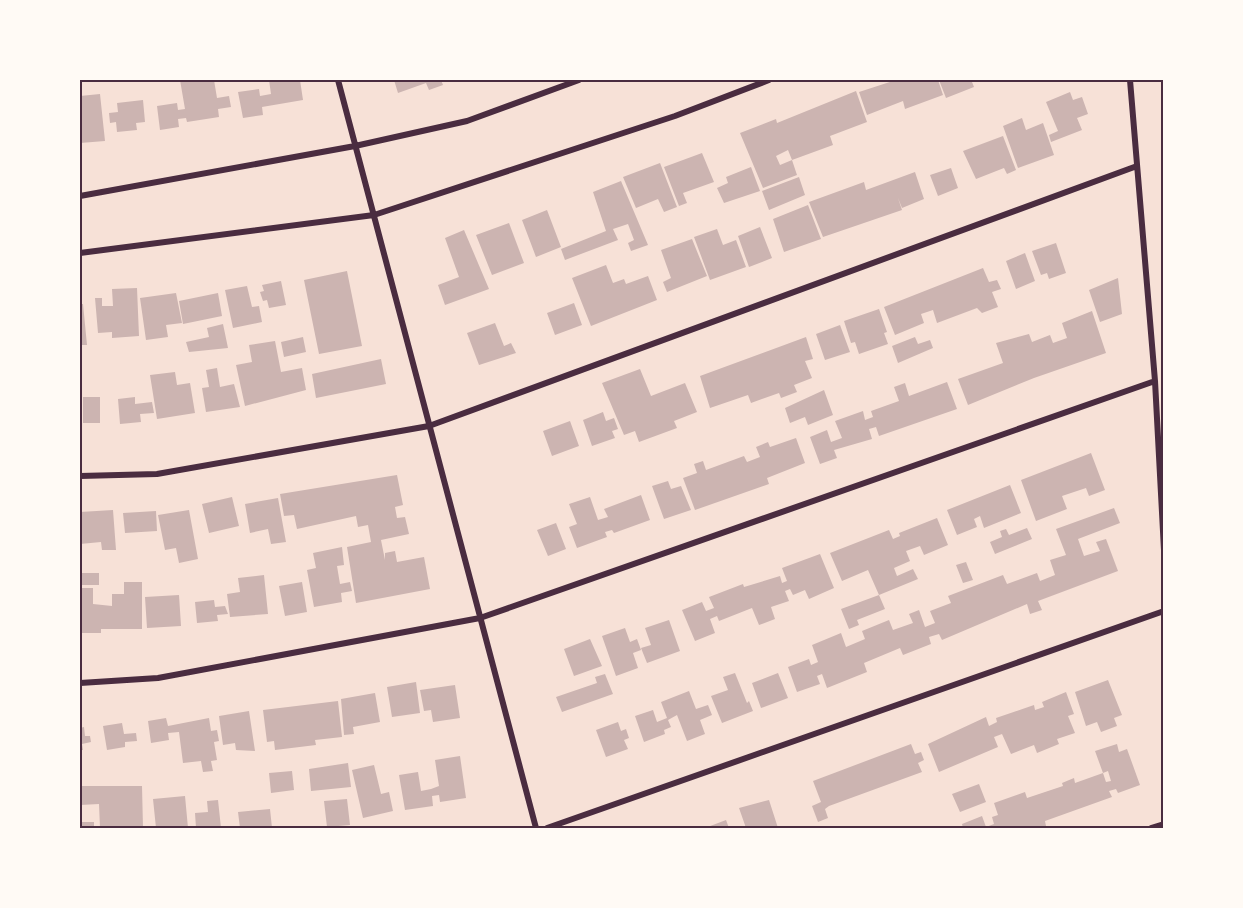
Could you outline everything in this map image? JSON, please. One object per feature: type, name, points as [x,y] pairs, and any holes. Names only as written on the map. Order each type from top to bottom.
[{"type":"street","points":[[338,80],[536,828]]},
{"type":"street","points":[[80,196],[355,146],[467,121],[579,80]]},
{"type":"street","points":[[80,253],[374,215],[675,117],[769,80]]},
{"type":"street","points":[[1130,80],[1155,381],[1164,550]]},
{"type":"street","points":[[80,476],[157,474],[429,426],[1137,166]]},
{"type":"street","points":[[80,683],[158,678],[480,618],[1155,381]]},
{"type":"street","points":[[547,828],[1164,612]]},
{"type":"street","points":[[1151,828],[1164,824]]},
{"type":"building","points":[[180,80],[214,80],[217,98],[229,96],[231,107],[218,109],[219,117],[187,122],[186,118],[178,119],[179,127],[160,130],[157,106],[177,103],[178,110],[185,109]]},
{"type":"building","points":[[269,80],[300,80],[303,100],[262,107],[263,115],[243,118],[238,92],[259,89],[260,96],[271,94]]},
{"type":"building","points":[[394,80],[441,80],[443,85],[429,90],[426,83],[398,93]]},
{"type":"building","points":[[896,80],[938,80],[943,95],[905,109],[903,101],[867,115],[859,92]]},
{"type":"building","points":[[939,80],[978,80],[972,82],[974,87],[946,98]]},
{"type":"building","points":[[856,91],[867,122],[830,136],[833,145],[792,160],[797,175],[763,188],[740,133],[776,119],[777,123]],"holes":[[[788,150],[792,160],[780,165],[776,156]]]},
{"type":"building","points":[[1070,92],[1073,100],[1082,97],[1088,114],[1077,118],[1082,130],[1051,142],[1049,135],[1058,131],[1046,102]]},
{"type":"building","points":[[100,94],[105,141],[80,143],[80,96]]},
{"type":"building","points":[[143,100],[145,122],[136,123],[137,130],[117,132],[116,122],[110,123],[109,113],[118,112],[117,103]]},
{"type":"building","points":[[1022,118],[1026,130],[1043,123],[1054,155],[1018,168],[1003,126]]},
{"type":"building","points":[[1003,136],[1016,170],[1007,174],[1004,168],[976,179],[963,151]]},
{"type":"building","points":[[702,153],[714,182],[683,193],[687,203],[679,206],[664,167]]},
{"type":"building","points":[[660,163],[677,207],[664,212],[658,199],[636,208],[623,177]]},
{"type":"building","points":[[751,167],[760,191],[724,203],[717,188],[728,183],[726,177]]},
{"type":"building","points":[[951,168],[958,188],[938,196],[930,175]]},
{"type":"building","points":[[915,172],[924,199],[902,208],[898,198],[902,210],[823,237],[809,202],[864,182],[866,190]]},
{"type":"building","points":[[799,177],[805,195],[769,210],[762,191]]},
{"type":"building","points":[[621,181],[648,245],[631,251],[628,243],[634,240],[628,224],[613,229],[618,240],[565,260],[561,249],[606,231],[593,192]]},
{"type":"building","points":[[808,205],[821,239],[784,252],[773,219]]},
{"type":"building","points":[[547,210],[561,247],[536,257],[522,220]]},
{"type":"building","points":[[509,223],[524,263],[492,275],[476,235]]},
{"type":"building","points":[[760,227],[772,258],[749,267],[738,236]]},
{"type":"building","points":[[717,229],[723,245],[736,240],[746,267],[710,280],[694,237]]},
{"type":"building","points":[[464,230],[489,289],[445,305],[438,285],[459,277],[445,238]]},
{"type":"building","points":[[692,239],[707,276],[667,292],[663,282],[671,278],[661,250]]},
{"type":"building","points":[[1056,243],[1066,273],[1049,279],[1047,273],[1041,275],[1032,251]]},
{"type":"building","points":[[1025,253],[1035,281],[1016,289],[1006,261]]},
{"type":"building","points":[[606,265],[613,283],[624,279],[626,284],[648,276],[657,300],[591,326],[572,278]]},
{"type":"building","points":[[983,268],[989,282],[997,280],[1001,289],[992,292],[998,307],[982,313],[977,308],[937,323],[933,310],[921,314],[924,323],[895,335],[884,307]]},
{"type":"building","points":[[347,271],[362,346],[319,354],[304,280]]},
{"type":"building","points":[[1118,278],[1122,314],[1100,322],[1089,290]]},
{"type":"building","points":[[281,281],[286,305],[269,308],[267,300],[263,301],[260,292],[264,291],[262,285]]},
{"type":"building","points":[[247,286],[252,307],[259,306],[262,322],[233,328],[225,290]]},
{"type":"building","points":[[137,288],[139,336],[112,338],[112,332],[98,333],[95,298],[102,298],[102,306],[113,306],[112,289]]},
{"type":"building","points":[[176,293],[182,323],[166,325],[168,337],[146,340],[140,298]]},
{"type":"building","points":[[218,293],[222,316],[183,324],[179,301]]},
{"type":"building","points":[[574,303],[582,325],[555,335],[547,313]]},
{"type":"building","points":[[80,304],[83,304],[87,345],[80,345]]},
{"type":"building","points":[[879,309],[887,332],[884,333],[888,344],[859,354],[855,342],[851,343],[844,321]]},
{"type":"building","points":[[1092,311],[1106,353],[1034,378],[968,405],[958,379],[1003,363],[996,343],[1029,334],[1032,342],[1050,335],[1053,343],[1067,338],[1062,323]]},
{"type":"building","points":[[495,323],[504,346],[511,343],[516,353],[479,365],[467,333]]},
{"type":"building","points":[[223,324],[228,348],[189,352],[186,342],[209,337],[207,328]]},
{"type":"building","points":[[840,325],[850,352],[825,360],[816,334]]},
{"type":"building","points":[[303,337],[306,352],[284,357],[281,342]]},
{"type":"building","points":[[806,337],[813,359],[805,361],[812,378],[794,385],[797,392],[781,398],[779,393],[751,403],[748,395],[710,408],[700,376]]},
{"type":"building","points":[[915,337],[918,344],[930,340],[933,348],[898,363],[892,346]]},
{"type":"building","points":[[275,341],[281,372],[302,368],[306,390],[245,406],[236,365],[252,362],[249,345]]},
{"type":"building","points":[[381,359],[386,384],[316,398],[312,374]]},
{"type":"building","points":[[217,368],[220,387],[234,384],[240,407],[206,412],[202,388],[209,387],[206,370]]},
{"type":"building","points":[[640,369],[651,396],[685,383],[697,412],[674,421],[677,428],[639,442],[635,431],[624,435],[602,383]]},
{"type":"building","points":[[175,372],[177,385],[190,383],[195,413],[157,419],[150,375]]},
{"type":"building","points":[[947,382],[957,409],[879,436],[876,427],[869,429],[872,439],[834,450],[837,458],[820,464],[810,437],[827,430],[831,442],[842,438],[835,421],[863,411],[865,420],[873,417],[871,411],[899,401],[894,387],[905,383],[909,396]]},
{"type":"building","points":[[824,390],[833,415],[808,425],[805,417],[790,423],[785,408]]},
{"type":"building","points":[[83,397],[100,397],[100,423],[83,423]]},
{"type":"building","points":[[135,397],[135,404],[152,402],[154,413],[140,414],[141,422],[120,424],[118,399]]},
{"type":"building","points":[[603,412],[606,421],[614,418],[618,429],[612,431],[615,438],[592,446],[583,420]]},
{"type":"building","points":[[570,421],[579,446],[552,456],[543,431]]},
{"type":"building","points":[[796,438],[805,463],[767,478],[769,484],[695,510],[683,478],[697,473],[694,464],[703,461],[706,470],[744,456],[747,462],[760,457],[756,447],[768,442],[770,447]]},
{"type":"building","points":[[1091,453],[1105,490],[1089,496],[1086,488],[1062,496],[1067,509],[1036,521],[1021,480]]},
{"type":"building","points":[[397,475],[403,505],[395,507],[397,518],[405,517],[409,534],[381,540],[385,560],[385,553],[395,551],[397,562],[424,557],[430,589],[356,603],[347,547],[371,542],[368,525],[358,527],[356,516],[297,529],[294,515],[284,516],[280,494]]},
{"type":"building","points":[[668,481],[671,489],[681,486],[691,510],[664,519],[652,486]]},
{"type":"building","points":[[1010,485],[1021,513],[984,528],[980,516],[974,519],[977,527],[957,535],[947,510]]},
{"type":"building","points":[[641,495],[650,520],[614,533],[612,530],[605,532],[607,537],[577,548],[569,527],[577,524],[569,504],[590,497],[598,520],[608,517],[604,509]]},
{"type":"building","points":[[232,497],[239,526],[209,533],[202,504]]},
{"type":"building","points":[[278,498],[286,542],[271,544],[268,529],[250,533],[245,504]]},
{"type":"building","points":[[1114,508],[1120,523],[1078,539],[1084,556],[1100,551],[1096,542],[1106,539],[1118,571],[1038,601],[1042,610],[1030,614],[1027,604],[942,640],[939,634],[929,637],[931,644],[903,655],[900,648],[864,663],[867,672],[827,688],[822,674],[817,676],[820,684],[797,692],[788,667],[809,659],[811,665],[818,662],[812,645],[841,633],[846,647],[865,639],[862,631],[889,620],[893,630],[913,623],[909,614],[919,610],[925,627],[935,623],[930,611],[951,603],[948,596],[1003,575],[1007,584],[1037,573],[1040,581],[1055,575],[1050,560],[1066,555],[1056,529]]},
{"type":"building","points":[[113,510],[116,550],[102,550],[101,542],[80,544],[80,512]]},
{"type":"building","points":[[189,510],[198,559],[179,563],[176,548],[165,550],[158,515]]},
{"type":"building","points":[[156,511],[157,531],[125,533],[123,513]]},
{"type":"building","points":[[937,518],[948,545],[924,555],[920,546],[906,551],[910,561],[894,568],[897,576],[913,569],[918,579],[879,595],[868,570],[842,581],[830,553],[889,530],[893,539],[900,536],[899,533]]},
{"type":"building","points":[[556,523],[566,549],[548,556],[537,530]]},
{"type":"building","points":[[1027,528],[1032,539],[995,554],[990,542],[1002,537],[1000,531],[1006,529],[1009,535]]},
{"type":"building","points":[[342,547],[344,565],[337,566],[340,584],[350,582],[352,591],[341,593],[342,602],[314,607],[307,570],[316,568],[313,553]]},
{"type":"building","points":[[820,554],[834,588],[809,599],[805,590],[793,595],[790,589],[785,591],[789,601],[771,607],[775,619],[759,625],[752,608],[719,621],[717,616],[710,619],[715,633],[695,641],[682,610],[702,602],[706,611],[714,608],[709,597],[743,584],[744,587],[780,576],[782,583],[787,581],[782,568]]},
{"type":"building","points":[[966,562],[973,580],[963,583],[956,565]]},
{"type":"building","points":[[80,573],[99,573],[99,585],[80,585]]},
{"type":"building","points":[[264,575],[268,614],[230,617],[227,594],[240,592],[238,578]]},
{"type":"building","points":[[124,582],[142,582],[142,629],[101,629],[101,633],[80,633],[80,588],[93,588],[93,604],[112,606],[112,594],[124,594]]},
{"type":"building","points":[[302,582],[307,612],[285,616],[279,586]]},
{"type":"building","points":[[179,595],[181,626],[147,628],[145,597]]},
{"type":"building","points":[[879,595],[885,609],[857,620],[859,625],[849,629],[841,609]]},
{"type":"building","points":[[214,600],[215,607],[225,606],[228,614],[217,615],[218,621],[197,623],[195,602]]},
{"type":"building","points":[[669,620],[680,651],[647,663],[641,648],[651,645],[645,628]]},
{"type":"building","points":[[625,628],[630,642],[637,639],[641,650],[633,653],[638,668],[616,676],[602,636]]},
{"type":"building","points":[[590,639],[602,666],[574,676],[564,649]]},
{"type":"building","points":[[735,673],[747,703],[749,701],[753,711],[722,723],[711,696],[728,690],[723,677]]},
{"type":"building","points":[[778,673],[788,698],[761,708],[752,683]]},
{"type":"building","points":[[605,674],[613,694],[562,712],[556,697],[597,683],[595,677]]},
{"type":"building","points":[[1108,680],[1122,715],[1114,718],[1117,726],[1101,732],[1097,722],[1086,726],[1075,692]]},
{"type":"building","points":[[416,682],[420,713],[392,717],[387,687]]},
{"type":"building","points":[[455,685],[460,718],[433,722],[431,710],[424,711],[420,690]]},
{"type":"building","points":[[689,691],[696,709],[708,705],[712,715],[700,720],[705,734],[687,741],[677,715],[668,720],[671,727],[664,730],[665,734],[644,742],[635,716],[653,710],[657,722],[667,718],[661,702]]},
{"type":"building","points":[[1066,692],[1074,714],[1068,716],[1075,733],[1057,739],[1059,744],[1037,753],[1034,745],[1011,754],[1002,734],[994,737],[998,747],[939,772],[928,744],[986,717],[989,726],[997,722],[996,718],[1034,705],[1035,710],[1044,707],[1042,702]]},
{"type":"building","points":[[375,693],[380,722],[353,727],[354,734],[344,735],[341,699]]},
{"type":"building","points":[[338,701],[342,737],[315,740],[316,745],[275,750],[274,741],[267,742],[263,710]]},
{"type":"building","points":[[249,711],[255,751],[236,750],[235,743],[223,745],[219,716]]},
{"type":"building","points":[[166,718],[168,726],[209,718],[211,731],[217,730],[219,741],[214,742],[217,760],[211,761],[213,771],[203,772],[201,761],[183,763],[179,732],[168,733],[169,740],[151,743],[148,721]]},
{"type":"building","points":[[618,722],[621,731],[626,729],[629,738],[624,740],[628,749],[606,757],[596,730]]},
{"type":"building","points":[[122,723],[124,734],[136,733],[137,741],[125,742],[125,747],[107,750],[103,726]]},
{"type":"building","points":[[84,727],[85,736],[90,736],[91,742],[82,744],[83,750],[80,750],[80,728]]},
{"type":"building","points":[[911,744],[915,754],[921,752],[924,760],[918,763],[922,772],[829,806],[825,809],[828,818],[818,822],[812,806],[821,802],[813,781]]},
{"type":"building","points":[[1117,744],[1119,752],[1127,749],[1140,785],[1118,793],[1116,789],[1109,791],[1112,797],[1045,821],[1046,826],[1038,828],[963,828],[962,824],[982,816],[986,827],[994,824],[992,817],[998,815],[994,803],[1025,792],[1027,798],[1063,786],[1062,783],[1074,778],[1075,783],[1103,773],[1095,751]],"holes":[[[1108,771],[1111,781],[1106,782],[1103,773]]]},
{"type":"building","points":[[460,756],[466,798],[440,802],[439,795],[432,796],[433,806],[405,810],[399,775],[418,772],[421,791],[431,789],[439,786],[435,760]]},
{"type":"building","points":[[348,763],[351,787],[311,791],[309,769]]},
{"type":"building","points":[[374,765],[381,794],[389,792],[393,811],[363,818],[352,770]]},
{"type":"building","points":[[292,771],[294,790],[271,793],[269,773]]},
{"type":"building","points":[[979,784],[986,802],[960,812],[952,794]]},
{"type":"building","points":[[80,786],[142,786],[143,828],[100,828],[99,804],[80,805]]},
{"type":"building","points":[[185,796],[188,828],[156,828],[153,799]]},
{"type":"building","points":[[347,799],[350,825],[327,827],[324,801]]},
{"type":"building","points":[[218,800],[221,828],[196,828],[195,813],[208,812],[207,801]]},
{"type":"building","points":[[769,800],[778,828],[746,828],[739,808]]},
{"type":"building","points":[[270,809],[272,828],[240,828],[238,812]]},
{"type":"building","points":[[726,820],[729,828],[705,828]]},
{"type":"building","points":[[80,822],[94,822],[94,828],[80,828]]}]
